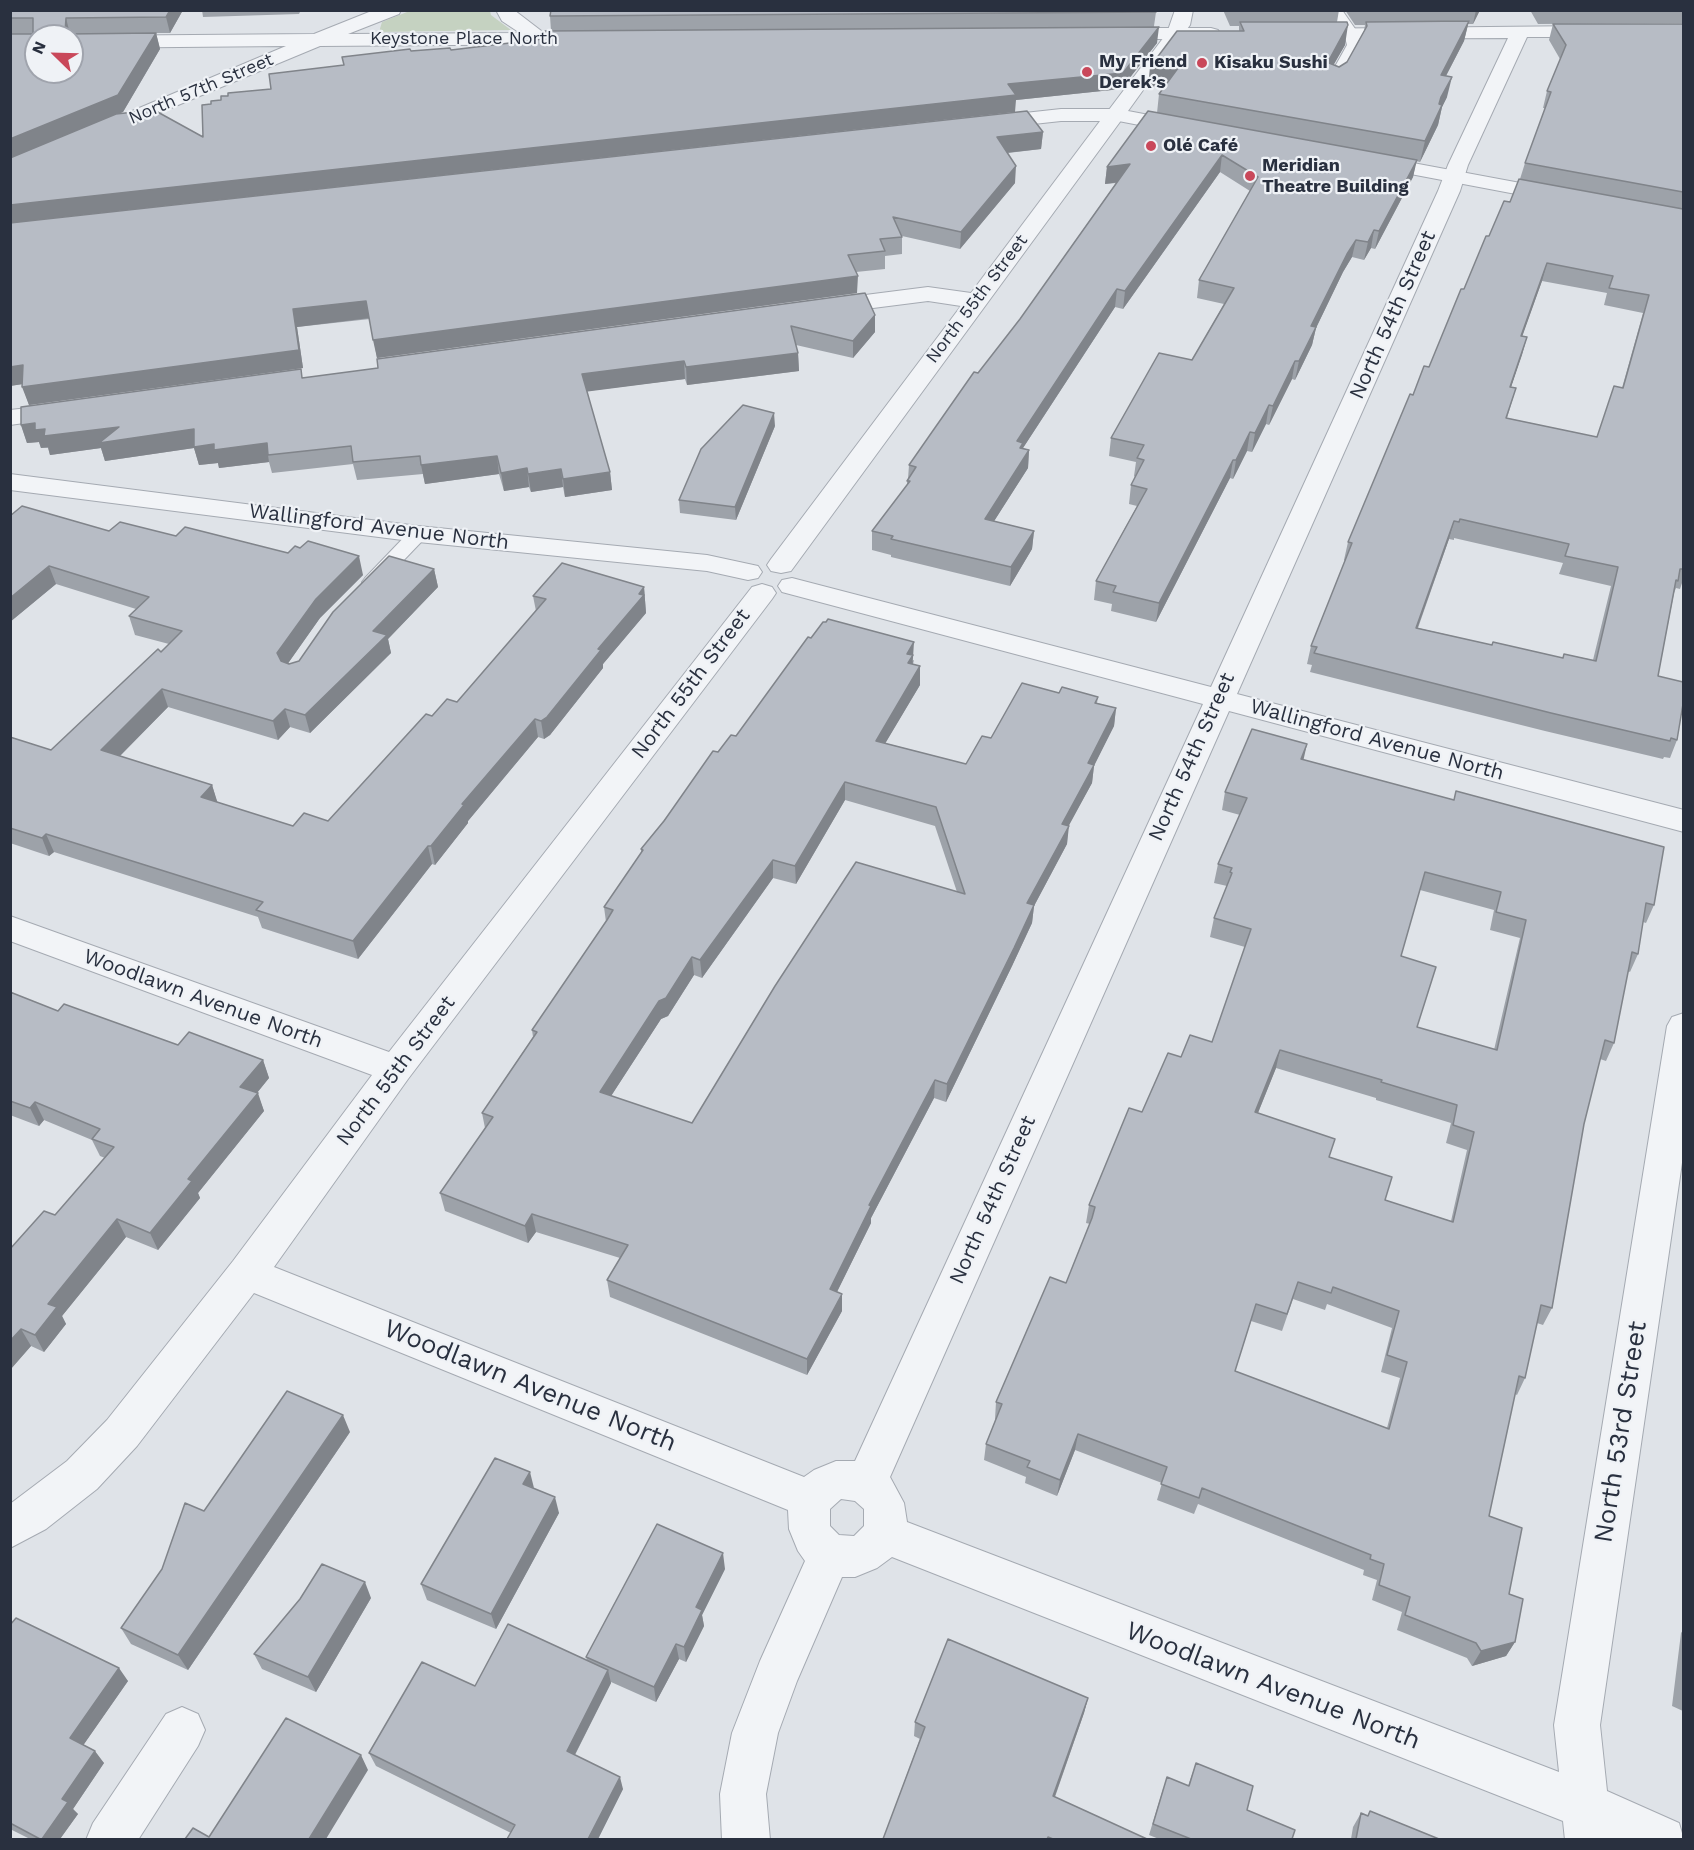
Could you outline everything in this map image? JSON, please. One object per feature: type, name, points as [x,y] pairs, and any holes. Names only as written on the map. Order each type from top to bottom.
[{"type":"street","name":"North 57th Street","points":[[87,137],[393,10]]},
{"type":"street","points":[[505,10],[508,17],[541,39]]},
{"type":"street","name":"North 55th Street","points":[[10,1528],[31,1515],[82,1475],[122,1432],[247,1273],[396,1069],[771,579],[975,301],[1176,34],[1181,25],[1184,10]]},
{"type":"street","name":"North 54th Street","points":[[865,1485],[1521,31]]},
{"type":"street","points":[[1280,33],[1683,31]]},
{"type":"street","points":[[1098,34],[1227,34]]},
{"type":"street","name":"Keystone Place North","points":[[84,42],[601,38]]},
{"type":"street","points":[[970,125],[1061,115],[1115,115],[1207,132]]},
{"type":"street","points":[[1346,157],[1581,200]]},
{"type":"street","points":[[807,310],[928,294],[975,301]]},
{"type":"street","points":[[10,418],[82,408]]},
{"type":"street","name":"Wallingford Avenue North","points":[[10,482],[418,534],[707,562],[1683,821]]},
{"type":"street","name":"Woodlawn Avenue North","points":[[10,928],[396,1069]]},
{"type":"street","name":"North 53rd Street","points":[[1588,1823],[1577,1725],[1683,1026]]},
{"type":"street","name":"Woodlawn Avenue North","points":[[247,1273],[812,1500]]},
{"type":"street","points":[[848,1480],[865,1485],[880,1496],[886,1507],[887,1520],[884,1533],[876,1544],[865,1552],[851,1556],[837,1555],[814,1540],[808,1529],[807,1516],[812,1500],[815,1494],[825,1486],[836,1482],[848,1480]]},
{"type":"street","name":"Woodlawn Avenue North","points":[[884,1533],[1588,1823],[1662,1839]]},
{"type":"street","points":[[746,1839],[743,1794],[755,1733],[776,1677],[831,1552]]},
{"type":"street","points":[[110,1839],[182,1730]]},
{"type":"lane","points":[[1334,81],[1354,45],[1351,33],[1335,10]]},
{"type":"lane","points":[[354,599],[418,534]]},
{"type":"green space","points":[[412,10],[490,11],[491,15],[511,30],[379,32],[382,22]]},
{"type":"building","points":[[10,10],[170,10],[166,17],[66,18],[66,24],[33,24],[33,18],[10,18]]},
{"type":"building","points":[[551,10],[1155,10],[1156,12],[550,16]]},
{"type":"building","points":[[1469,21],[1441,75],[1452,77],[1441,97],[1439,104],[1442,105],[1425,141],[1159,94],[1181,64],[1150,67],[1177,31],[1244,31],[1240,22],[1347,22],[1348,25],[1329,60],[1329,63],[1339,67],[1347,62],[1367,26],[1366,22]]},
{"type":"building","points":[[1553,24],[1683,24],[1683,192],[1525,163],[1551,92],[1547,91],[1566,45]]},
{"type":"building","points":[[1159,27],[1123,73],[1008,84],[1016,95],[10,205],[10,158],[116,114],[154,110],[203,137],[202,105],[221,100],[221,96],[228,96],[228,93],[271,89],[269,74],[344,65],[342,57],[410,49],[411,51],[450,48],[451,50],[543,39],[545,31]]},
{"type":"building","points":[[156,33],[118,95],[10,139],[10,34],[24,34],[24,84],[84,84],[84,34]]},
{"type":"building","points":[[1027,111],[1043,132],[997,137],[1016,166],[961,232],[893,217],[902,237],[880,239],[885,251],[848,255],[858,276],[373,340],[366,301],[293,309],[299,350],[22,387],[23,365],[10,367],[10,223]]},
{"type":"building","points":[[1148,111],[1417,160],[1379,231],[1374,230],[1368,242],[1356,240],[1347,254],[1311,326],[1316,327],[1299,361],[1295,361],[1273,406],[1269,405],[1255,433],[1250,432],[1236,460],[1233,460],[1159,603],[1113,592],[1116,586],[1096,581],[1147,489],[1131,485],[1144,460],[1137,458],[1144,445],[1111,438],[1159,353],[1192,360],[1234,288],[1199,280],[1258,177],[1222,155],[1125,291],[1117,289],[1017,441],[1023,443],[1020,448],[1029,450],[985,519],[1034,531],[1011,567],[891,539],[893,536],[872,531],[910,481],[907,481],[916,467],[909,465],[974,372],[978,373],[1020,319],[1130,164],[1107,167]]},
{"type":"building","points":[[1519,179],[1683,209],[1683,569],[1680,569],[1678,581],[1676,580],[1658,676],[1683,682],[1683,704],[1677,740],[1671,738],[1670,741],[1551,713],[1314,653],[1317,647],[1311,646],[1352,543],[1348,542],[1410,394],[1413,395],[1424,366],[1429,367],[1461,289],[1464,289],[1486,236],[1489,236],[1504,201],[1510,202]],"holes":[[[1547,263],[1613,276],[1609,288],[1649,295],[1623,388],[1614,386],[1597,437],[1506,418],[1516,388],[1510,387],[1527,337],[1521,336]],[[1460,519],[1569,544],[1565,556],[1618,567],[1596,661],[1564,654],[1563,658],[1493,642],[1492,645],[1416,628],[1454,521],[1459,522]]]},
{"type":"building","points":[[865,293],[875,315],[853,341],[791,326],[798,353],[686,367],[684,361],[582,374],[610,472],[563,479],[561,469],[528,474],[527,468],[501,473],[497,456],[421,465],[420,456],[353,462],[351,446],[268,455],[267,443],[214,450],[214,444],[194,447],[194,429],[99,443],[119,427],[44,436],[45,429],[35,430],[35,423],[21,425],[21,407],[301,369],[302,378],[378,368],[377,359]]},
{"type":"building","points":[[743,405],[774,413],[735,507],[679,500],[701,449]]},
{"type":"building","points":[[22,506],[109,531],[120,522],[176,536],[185,527],[288,553],[295,546],[300,548],[308,541],[359,556],[316,599],[277,653],[281,661],[289,664],[299,661],[333,612],[389,556],[434,569],[373,631],[387,635],[305,715],[285,709],[273,721],[162,689],[101,750],[212,785],[201,797],[293,826],[304,813],[328,821],[426,714],[432,716],[447,699],[457,702],[546,599],[533,596],[562,563],[644,587],[639,594],[644,595],[598,649],[601,650],[547,717],[541,721],[535,719],[462,804],[464,805],[431,846],[428,846],[353,941],[256,910],[263,902],[46,834],[42,838],[10,828],[10,737],[51,750],[158,649],[161,652],[182,631],[129,616],[149,597],[49,566],[10,598],[10,516]]},
{"type":"building","points":[[828,619],[914,642],[907,654],[913,655],[908,663],[920,666],[876,741],[966,764],[982,736],[991,738],[1022,683],[1059,693],[1062,687],[1098,697],[1095,703],[1116,708],[1088,763],[1094,765],[1062,824],[1069,826],[1027,903],[1034,905],[1014,948],[947,1084],[935,1080],[869,1205],[871,1206],[830,1289],[842,1294],[807,1359],[607,1280],[628,1245],[532,1214],[525,1226],[440,1193],[493,1117],[482,1113],[537,1032],[532,1030],[607,920],[613,910],[604,907],[643,850],[641,849],[664,821],[713,751],[718,752],[731,735],[736,736],[808,637],[811,638],[823,622]],"holes":[[[845,782],[936,807],[965,894],[856,862],[775,986],[692,1123],[600,1092],[659,1001],[666,998],[692,957],[700,960],[773,860],[795,866]]]},
{"type":"building","points":[[1252,729],[1307,744],[1301,759],[1454,800],[1456,791],[1664,847],[1654,905],[1646,903],[1638,954],[1632,952],[1614,1043],[1605,1040],[1584,1124],[1552,1308],[1541,1305],[1525,1378],[1519,1376],[1489,1516],[1522,1528],[1509,1594],[1523,1599],[1515,1642],[1481,1651],[1476,1643],[1405,1615],[1410,1597],[1379,1585],[1384,1564],[1370,1559],[1371,1555],[1202,1488],[1199,1498],[1161,1484],[1167,1467],[1078,1434],[1060,1480],[1027,1467],[1030,1461],[986,1444],[1002,1404],[996,1402],[1050,1277],[1066,1283],[1092,1218],[1095,1207],[1089,1205],[1129,1108],[1142,1112],[1168,1053],[1181,1057],[1190,1035],[1212,1042],[1251,929],[1214,918],[1232,873],[1230,872],[1232,868],[1218,864],[1247,798],[1225,792]],"holes":[[[1425,872],[1501,892],[1496,912],[1526,920],[1497,1050],[1417,1027],[1436,967],[1401,956]],[[1280,1050],[1457,1105],[1453,1125],[1474,1132],[1453,1222],[1385,1200],[1392,1177],[1329,1157],[1335,1139],[1255,1112]],[[1298,1282],[1331,1293],[1333,1287],[1399,1311],[1387,1355],[1407,1362],[1389,1429],[1235,1371],[1256,1304],[1287,1314]]]},
{"type":"building","points":[[10,992],[58,1011],[64,1004],[178,1045],[189,1032],[263,1060],[240,1087],[258,1093],[188,1179],[192,1181],[150,1233],[117,1219],[48,1304],[57,1307],[35,1335],[21,1329],[10,1341],[10,1249],[44,1211],[55,1215],[114,1147],[92,1139],[100,1129],[35,1102],[30,1108],[10,1101]]},
{"type":"building","points":[[287,1391],[343,1415],[178,1655],[121,1628],[162,1569],[185,1503],[204,1511]]},
{"type":"building","points":[[495,1458],[530,1472],[523,1484],[555,1497],[491,1614],[421,1584]]},
{"type":"building","points":[[657,1524],[723,1553],[696,1607],[702,1610],[684,1647],[676,1644],[654,1687],[586,1657]]},
{"type":"building","points":[[322,1564],[365,1582],[308,1677],[254,1654],[300,1599]]},
{"type":"building","points":[[16,1618],[119,1668],[70,1738],[95,1751],[62,1799],[68,1802],[42,1839],[10,1823],[10,1625]]},
{"type":"building","points":[[508,1624],[608,1670],[567,1751],[620,1777],[588,1839],[507,1839],[515,1825],[369,1753],[422,1662],[475,1686]]},
{"type":"building","points":[[948,1639],[1088,1698],[1053,1796],[1147,1839],[1053,1839],[1048,1837],[1047,1839],[883,1839],[925,1727],[915,1722]]},
{"type":"building","points":[[286,1718],[361,1755],[309,1839],[185,1839],[193,1828],[209,1837]]},
{"type":"building","points":[[1196,1763],[1253,1786],[1247,1810],[1295,1830],[1292,1839],[1191,1839],[1153,1824],[1167,1777],[1189,1786]]},
{"type":"building","points":[[1370,1811],[1439,1839],[1356,1839],[1361,1813],[1368,1816]]},
{"type":"place","name":"Kisaku Sushi","points":[[1202,63]]},
{"type":"place","name":"My Friend Derek’s","points":[[1087,72]]},
{"type":"place","name":"Olé Café","points":[[1151,146]]},
{"type":"place","name":"Meridian Theatre Building","points":[[1250,176]]}]
